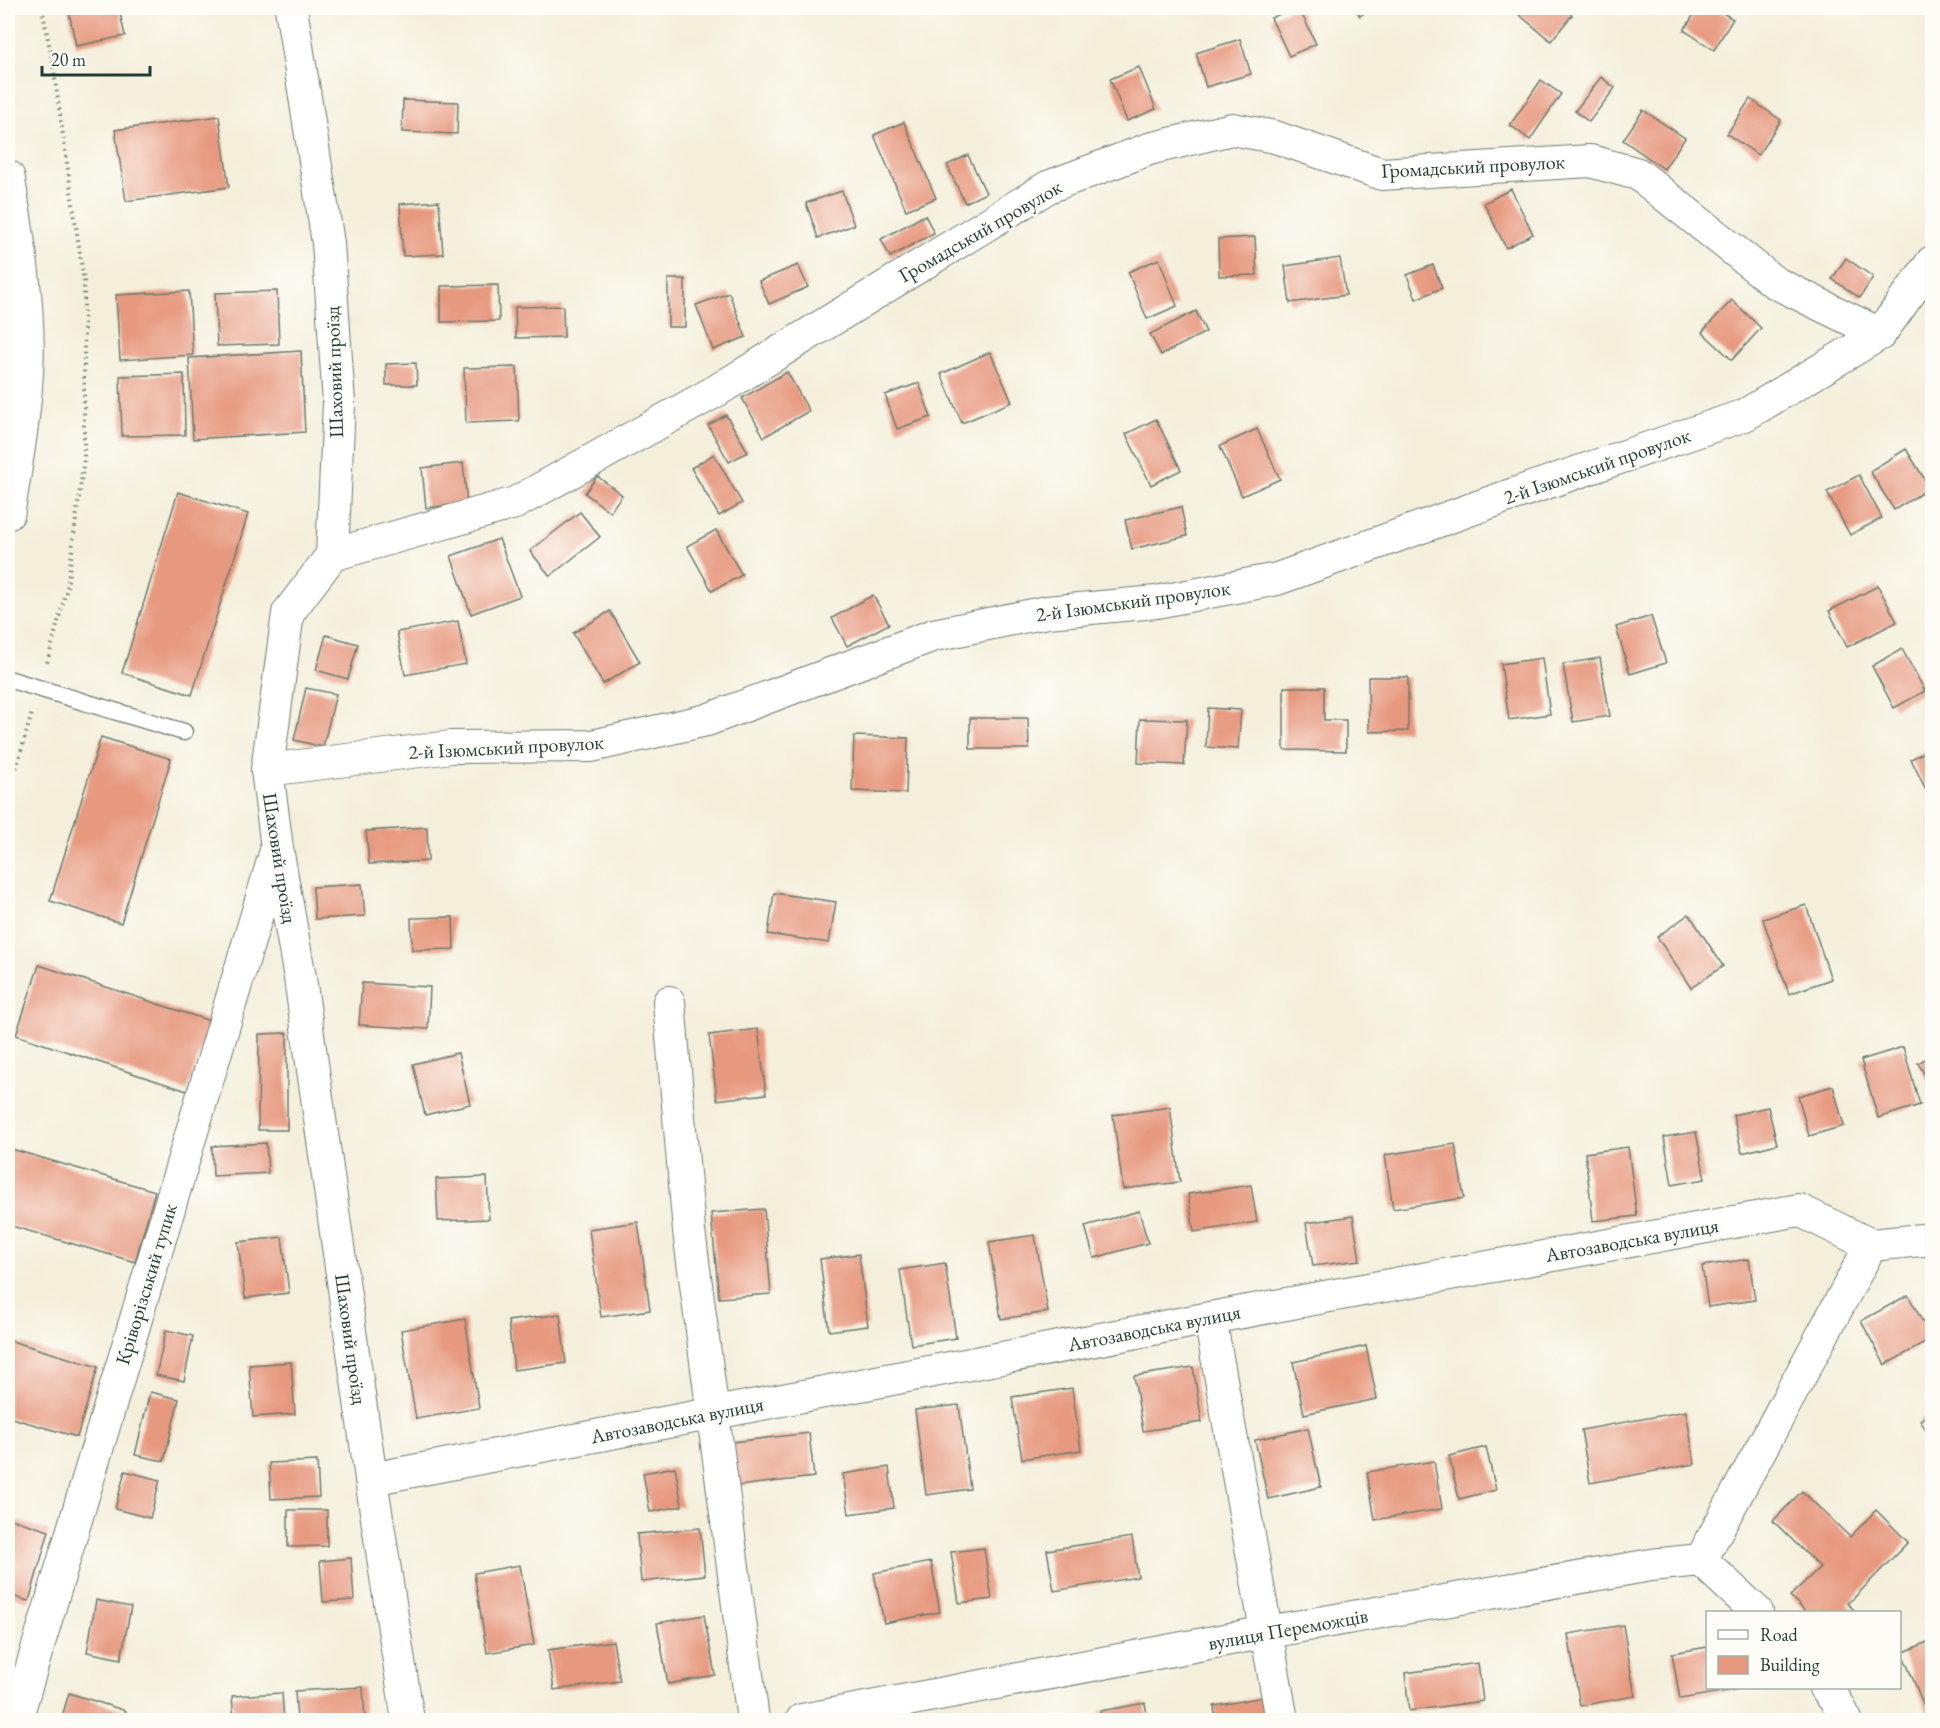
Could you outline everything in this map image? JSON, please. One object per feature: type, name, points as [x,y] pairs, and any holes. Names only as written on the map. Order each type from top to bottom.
[{"type":"main road","points":[[8,177],[24,295],[27,362],[21,431],[8,513]]},
{"type":"street","name":"Шаховий проїзд","points":[[291,8],[328,243],[339,403],[332,555],[288,613],[267,770],[277,848],[300,978],[371,1479],[408,1720]]},
{"type":"street","name":"Громадський провулок","points":[[332,555],[515,503],[716,391],[1048,187],[1149,149],[1232,129],[1275,137],[1382,174],[1590,161],[1638,174],[1774,282],[1880,334]]},
{"type":"street","name":"2-й Ізюмський провулок","points":[[267,770],[451,747],[592,746],[707,720],[934,635],[1047,612],[1156,602],[1277,579],[1511,495],[1745,415],[1880,334],[1932,262]]},
{"type":"street","name":"Кріворізський тупик","points":[[16,1720],[277,848]]},
{"type":"street","points":[[669,1002],[689,1231],[753,1720]]},
{"type":"street","name":"Автозаводська вулиця","points":[[371,1479],[1210,1318],[1799,1210],[1871,1245]]},
{"type":"street","points":[[1756,1611],[1701,1560],[1871,1245],[1932,1239]]},
{"type":"street","points":[[1210,1318],[1282,1720]]},
{"type":"street","name":"вулиця Переможців","points":[[802,1720],[1267,1632],[1651,1565],[1701,1560]]},
{"type":"street","points":[[1826,1689],[1836,1701],[1846,1720]]},
{"type":"lane","points":[[8,679],[184,732]]},
{"type":"path","points":[[8,797],[67,588],[84,459],[84,282],[53,65],[42,8]]},
{"type":"building","points":[[68,8],[119,8],[125,36],[76,46]]},
{"type":"building","points":[[1293,8],[1299,8],[1316,44],[1289,56],[1271,18]]},
{"type":"building","points":[[1354,8],[1371,8],[1360,16]]},
{"type":"building","points":[[1511,8],[1564,8],[1572,15],[1551,41]]},
{"type":"building","points":[[1698,8],[1715,8],[1733,19],[1714,50],[1684,30]]},
{"type":"building","points":[[1240,39],[1251,74],[1206,87],[1196,53]]},
{"type":"building","points":[[1139,67],[1156,109],[1127,121],[1110,79]]},
{"type":"building","points":[[1601,77],[1615,88],[1589,122],[1575,111]]},
{"type":"building","points":[[1541,80],[1561,94],[1530,140],[1510,125]]},
{"type":"building","points":[[1750,99],[1781,120],[1758,155],[1727,134]]},
{"type":"building","points":[[403,100],[458,102],[457,134],[402,132]]},
{"type":"building","points":[[1643,110],[1685,138],[1664,169],[1623,140]]},
{"type":"building","points":[[219,116],[229,187],[126,201],[115,130]]},
{"type":"building","points":[[904,122],[936,198],[906,210],[874,135]]},
{"type":"building","points":[[968,155],[986,193],[965,203],[947,165]]},
{"type":"building","points":[[1511,189],[1533,234],[1506,248],[1484,203]]},
{"type":"building","points":[[842,191],[854,225],[818,238],[806,203]]},
{"type":"building","points":[[439,201],[443,254],[403,256],[400,204]]},
{"type":"building","points":[[925,215],[934,233],[890,257],[881,239]]},
{"type":"building","points":[[1255,237],[1257,275],[1219,276],[1218,239]]},
{"type":"building","points":[[1340,258],[1346,295],[1290,303],[1285,266]]},
{"type":"building","points":[[1846,258],[1873,277],[1860,298],[1832,279]]},
{"type":"building","points":[[1159,259],[1177,306],[1147,319],[1128,272]]},
{"type":"building","points":[[798,265],[808,287],[769,304],[759,281]]},
{"type":"building","points":[[1433,265],[1442,288],[1416,299],[1407,275]]},
{"type":"building","points":[[668,279],[685,279],[685,327],[668,327]]},
{"type":"building","points":[[498,285],[499,321],[441,322],[441,286]]},
{"type":"building","points":[[189,291],[193,355],[120,360],[116,295]]},
{"type":"building","points":[[277,291],[279,344],[217,346],[215,293]]},
{"type":"building","points":[[729,293],[746,337],[713,350],[696,305]]},
{"type":"building","points":[[1732,300],[1761,328],[1732,360],[1702,332]]},
{"type":"building","points":[[563,306],[564,337],[516,338],[515,307]]},
{"type":"building","points":[[1196,311],[1206,332],[1161,355],[1150,334]]},
{"type":"building","points":[[301,351],[305,432],[193,439],[189,358]]},
{"type":"building","points":[[990,352],[1012,402],[962,423],[941,374]]},
{"type":"building","points":[[416,363],[417,385],[386,385],[386,364]]},
{"type":"building","points":[[517,367],[519,421],[466,423],[464,368]]},
{"type":"building","points":[[787,372],[809,411],[764,437],[742,398]]},
{"type":"building","points":[[184,374],[185,435],[122,436],[120,376]]},
{"type":"building","points":[[919,383],[931,417],[897,429],[885,395]]},
{"type":"building","points":[[726,415],[748,452],[729,462],[708,425]]},
{"type":"building","points":[[1156,419],[1181,470],[1151,485],[1126,434]]},
{"type":"building","points":[[1257,429],[1280,479],[1242,496],[1220,446]]},
{"type":"building","points":[[1906,449],[1930,488],[1894,510],[1870,471]]},
{"type":"building","points":[[714,454],[742,503],[719,516],[691,468]]},
{"type":"building","points":[[463,463],[467,503],[426,508],[422,468]]},
{"type":"building","points":[[1859,475],[1882,518],[1850,535],[1827,492]]},
{"type":"building","points":[[597,476],[622,495],[610,512],[585,493]]},
{"type":"building","points":[[178,492],[248,514],[192,695],[122,673]]},
{"type":"building","points":[[1181,507],[1187,536],[1132,549],[1125,520]]},
{"type":"building","points":[[580,512],[600,537],[550,576],[530,551]]},
{"type":"building","points":[[716,530],[742,575],[712,591],[687,546]]},
{"type":"building","points":[[499,539],[520,596],[471,614],[451,556]]},
{"type":"building","points":[[1878,586],[1897,622],[1847,647],[1829,611]]},
{"type":"building","points":[[873,595],[889,624],[847,646],[832,618]]},
{"type":"building","points":[[610,611],[640,662],[603,684],[573,633]]},
{"type":"building","points":[[1651,616],[1666,663],[1630,674],[1616,627]]},
{"type":"building","points":[[458,621],[466,664],[405,675],[397,632]]},
{"type":"building","points":[[326,635],[358,644],[348,679],[316,670]]},
{"type":"building","points":[[1902,649],[1925,691],[1894,708],[1872,666]]},
{"type":"building","points":[[1542,658],[1550,714],[1509,720],[1501,664]]},
{"type":"building","points":[[1600,658],[1610,716],[1573,722],[1563,664]]},
{"type":"building","points":[[1368,677],[1408,677],[1408,731],[1369,732]]},
{"type":"building","points":[[1284,687],[1324,687],[1324,720],[1346,720],[1346,751],[1284,750]]},
{"type":"building","points":[[306,688],[336,694],[323,747],[294,740]]},
{"type":"building","points":[[1208,708],[1241,710],[1238,749],[1206,747]]},
{"type":"building","points":[[970,718],[1028,718],[1029,749],[970,749]]},
{"type":"building","points":[[1140,719],[1187,720],[1184,765],[1138,763]]},
{"type":"building","points":[[854,736],[908,738],[906,793],[852,791]]},
{"type":"building","points":[[101,737],[171,759],[121,923],[50,901]]},
{"type":"building","points":[[1932,748],[1932,789],[1927,792],[1911,759]]},
{"type":"building","points":[[427,827],[428,861],[369,864],[366,831]]},
{"type":"building","points":[[362,884],[365,916],[315,919],[313,887]]},
{"type":"building","points":[[774,893],[836,902],[829,943],[768,934]]},
{"type":"building","points":[[1806,905],[1831,979],[1789,994],[1763,919]]},
{"type":"building","points":[[1689,914],[1723,966],[1691,988],[1657,937]]},
{"type":"building","points":[[453,917],[454,949],[412,950],[411,918]]},
{"type":"building","points":[[39,965],[210,1021],[187,1091],[16,1035]]},
{"type":"building","points":[[362,983],[430,987],[428,1029],[359,1025]]},
{"type":"building","points":[[758,1029],[766,1094],[717,1100],[709,1035]]},
{"type":"building","points":[[287,1033],[287,1130],[258,1130],[259,1034]]},
{"type":"building","points":[[1903,1047],[1920,1105],[1878,1118],[1861,1060]]},
{"type":"building","points":[[458,1053],[470,1104],[425,1115],[413,1064]]},
{"type":"building","points":[[1932,1055],[1932,1088],[1918,1063]]},
{"type":"building","points":[[1833,1086],[1844,1126],[1809,1136],[1798,1096]]},
{"type":"building","points":[[1170,1107],[1180,1182],[1123,1189],[1113,1115]]},
{"type":"building","points":[[1768,1107],[1777,1144],[1742,1153],[1733,1115]]},
{"type":"building","points":[[1696,1132],[1705,1179],[1672,1185],[1664,1137]]},
{"type":"building","points":[[266,1143],[268,1173],[213,1176],[212,1146]]},
{"type":"building","points":[[1455,1144],[1464,1198],[1393,1209],[1385,1155]]},
{"type":"building","points":[[1628,1147],[1637,1216],[1593,1221],[1585,1153]]},
{"type":"building","points":[[8,1148],[155,1191],[135,1262],[8,1225]]},
{"type":"building","points":[[487,1177],[489,1219],[438,1221],[436,1179]]},
{"type":"building","points":[[1251,1185],[1257,1222],[1194,1232],[1188,1194]]},
{"type":"building","points":[[764,1209],[771,1294],[719,1298],[711,1213]]},
{"type":"building","points":[[1139,1211],[1148,1243],[1094,1258],[1085,1226]]},
{"type":"building","points":[[1353,1216],[1360,1260],[1313,1266],[1306,1223]]},
{"type":"building","points":[[638,1222],[650,1310],[601,1317],[589,1229]]},
{"type":"building","points":[[1035,1235],[1048,1312],[1001,1319],[989,1242]]},
{"type":"building","points":[[282,1237],[289,1293],[245,1298],[238,1242]]},
{"type":"building","points":[[859,1254],[868,1326],[829,1331],[820,1259]]},
{"type":"building","points":[[1749,1259],[1755,1300],[1708,1307],[1702,1266]]},
{"type":"building","points":[[945,1263],[956,1338],[911,1345],[900,1270]]},
{"type":"building","points":[[1908,1295],[1932,1339],[1885,1365],[1861,1321]]},
{"type":"building","points":[[560,1314],[566,1363],[514,1370],[508,1321]]},
{"type":"building","points":[[465,1319],[479,1408],[416,1419],[401,1330]]},
{"type":"building","points":[[166,1330],[193,1336],[184,1381],[156,1375]]},
{"type":"building","points":[[8,1340],[98,1367],[77,1437],[8,1417]]},
{"type":"building","points":[[1366,1346],[1377,1399],[1304,1414],[1293,1362]]},
{"type":"building","points":[[291,1362],[295,1414],[253,1417],[249,1365]]},
{"type":"building","points":[[1193,1367],[1202,1422],[1143,1431],[1134,1376]]},
{"type":"building","points":[[1072,1388],[1081,1450],[1022,1459],[1012,1397]]},
{"type":"building","points":[[150,1392],[179,1399],[164,1461],[135,1455]]},
{"type":"building","points":[[959,1405],[970,1489],[926,1495],[915,1410]]},
{"type":"building","points":[[1686,1411],[1695,1464],[1590,1483],[1581,1430]]},
{"type":"building","points":[[1932,1412],[1932,1441],[1920,1420]]},
{"type":"building","points":[[1308,1428],[1321,1487],[1268,1499],[1255,1440]]},
{"type":"building","points":[[809,1433],[814,1477],[738,1486],[732,1442]]},
{"type":"building","points":[[1486,1447],[1496,1490],[1459,1499],[1449,1456]]},
{"type":"building","points":[[317,1461],[319,1497],[271,1499],[269,1463]]},
{"type":"building","points":[[1434,1461],[1442,1509],[1375,1520],[1367,1472]]},
{"type":"building","points":[[675,1467],[682,1506],[650,1512],[643,1473]]},
{"type":"building","points":[[889,1467],[894,1508],[849,1514],[843,1474]]},
{"type":"building","points":[[125,1471],[160,1480],[150,1518],[115,1509]]},
{"type":"building","points":[[1802,1491],[1850,1537],[1876,1510],[1908,1542],[1847,1603],[1855,1611],[1805,1611],[1790,1596],[1820,1567],[1773,1521]]},
{"type":"building","points":[[288,1510],[327,1510],[327,1546],[288,1547]]},
{"type":"building","points":[[8,1518],[49,1531],[29,1601],[8,1595]]},
{"type":"building","points":[[700,1528],[705,1575],[641,1582],[637,1534]]},
{"type":"building","points":[[1132,1537],[1138,1577],[1054,1591],[1047,1550]]},
{"type":"building","points":[[984,1548],[992,1599],[959,1603],[951,1552]]},
{"type":"building","points":[[351,1558],[354,1600],[323,1602],[320,1561]]},
{"type":"building","points":[[931,1562],[940,1612],[884,1623],[874,1573]]},
{"type":"building","points":[[520,1565],[534,1645],[487,1653],[474,1573]]},
{"type":"building","points":[[96,1600],[131,1607],[121,1659],[87,1652]]},
{"type":"building","points":[[704,1615],[715,1675],[668,1684],[657,1623]]},
{"type":"building","points":[[1623,1625],[1635,1696],[1580,1706],[1568,1634]]},
{"type":"building","points":[[1932,1640],[1932,1720],[1930,1720],[1902,1653]]},
{"type":"building","points":[[613,1641],[620,1681],[554,1690],[548,1650]]},
{"type":"building","points":[[1706,1647],[1706,1689],[1739,1689],[1680,1699],[1672,1653]]},
{"type":"building","points":[[1478,1663],[1483,1701],[1409,1711],[1405,1673]]},
{"type":"building","points":[[363,1687],[365,1720],[297,1720],[295,1691]]},
{"type":"building","points":[[69,1693],[126,1711],[123,1720],[61,1720]]},
{"type":"building","points":[[282,1693],[284,1720],[234,1720],[232,1696]]},
{"type":"building","points":[[1263,1697],[1267,1720],[1216,1720],[1214,1706]]},
{"type":"building","points":[[1145,1703],[1148,1720],[1102,1720],[1100,1711]]}]
